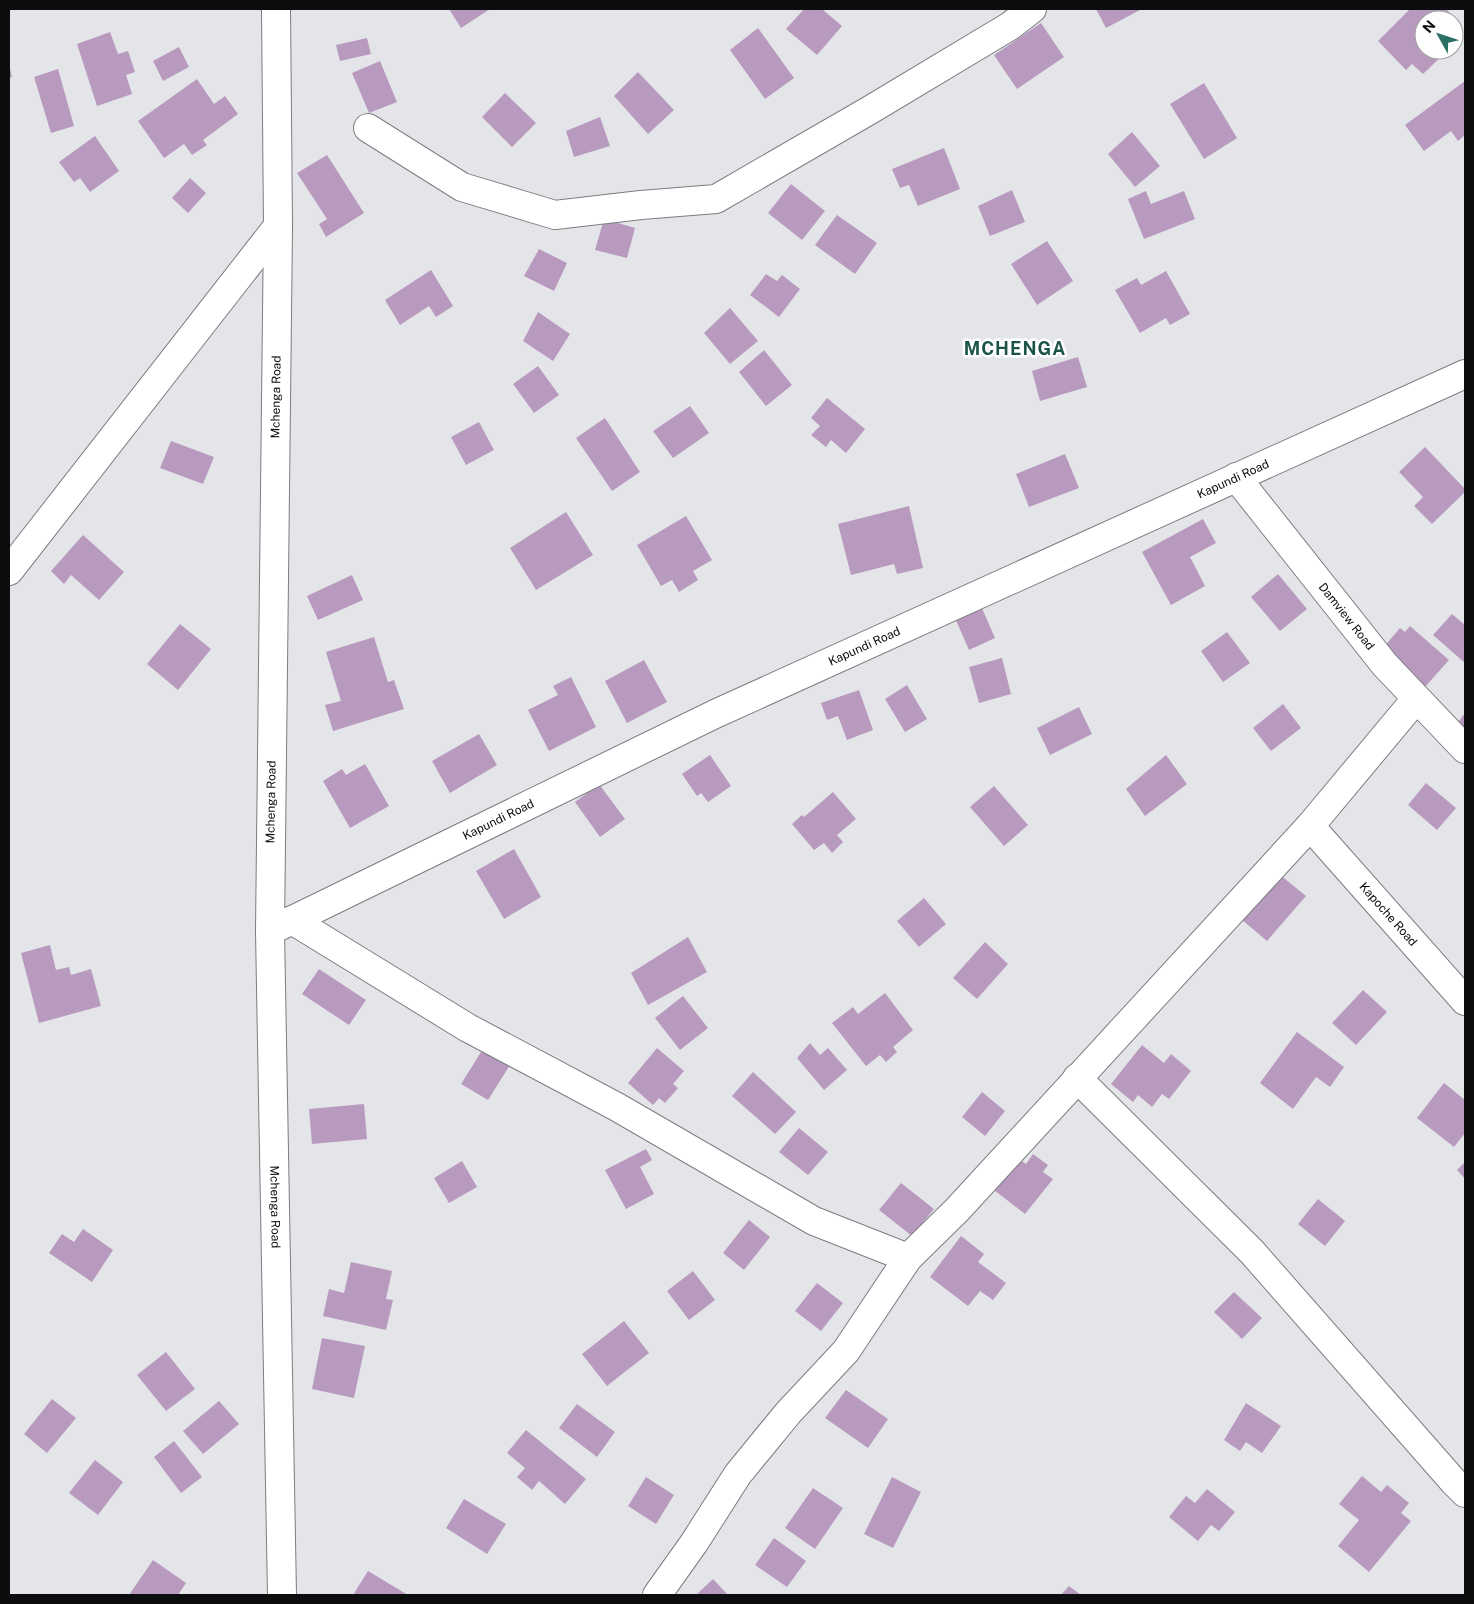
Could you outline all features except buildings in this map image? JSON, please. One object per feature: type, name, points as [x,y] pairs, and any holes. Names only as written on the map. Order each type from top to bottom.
[{"type":"street","name":"Mchenga Road","points":[[276,9],[281,926],[282,1595]]},
{"type":"street","points":[[368,128],[462,187],[555,215],[716,199],[1010,26],[1032,9]]},
{"type":"street","points":[[9,571],[278,226]]},
{"type":"street","name":"Kapundi Road","points":[[281,926],[715,714],[1465,374]]},
{"type":"street","name":"Damview Road","points":[[1236,478],[1385,665],[1465,748]]},
{"type":"street","points":[[657,1595],[694,1543],[738,1474],[788,1413],[846,1351],[908,1258],[957,1210],[1310,826],[1416,699]]},
{"type":"street","name":"Kapoche Road","points":[[1310,826],[1465,1001]]},
{"type":"street","points":[[281,926],[617,1107],[814,1221],[908,1258]]},
{"type":"street","points":[[1077,1078],[1252,1252],[1454,1482],[1465,1492]]},
{"type":"district","name":"MCHENGA","points":[[1015,349]]}]
